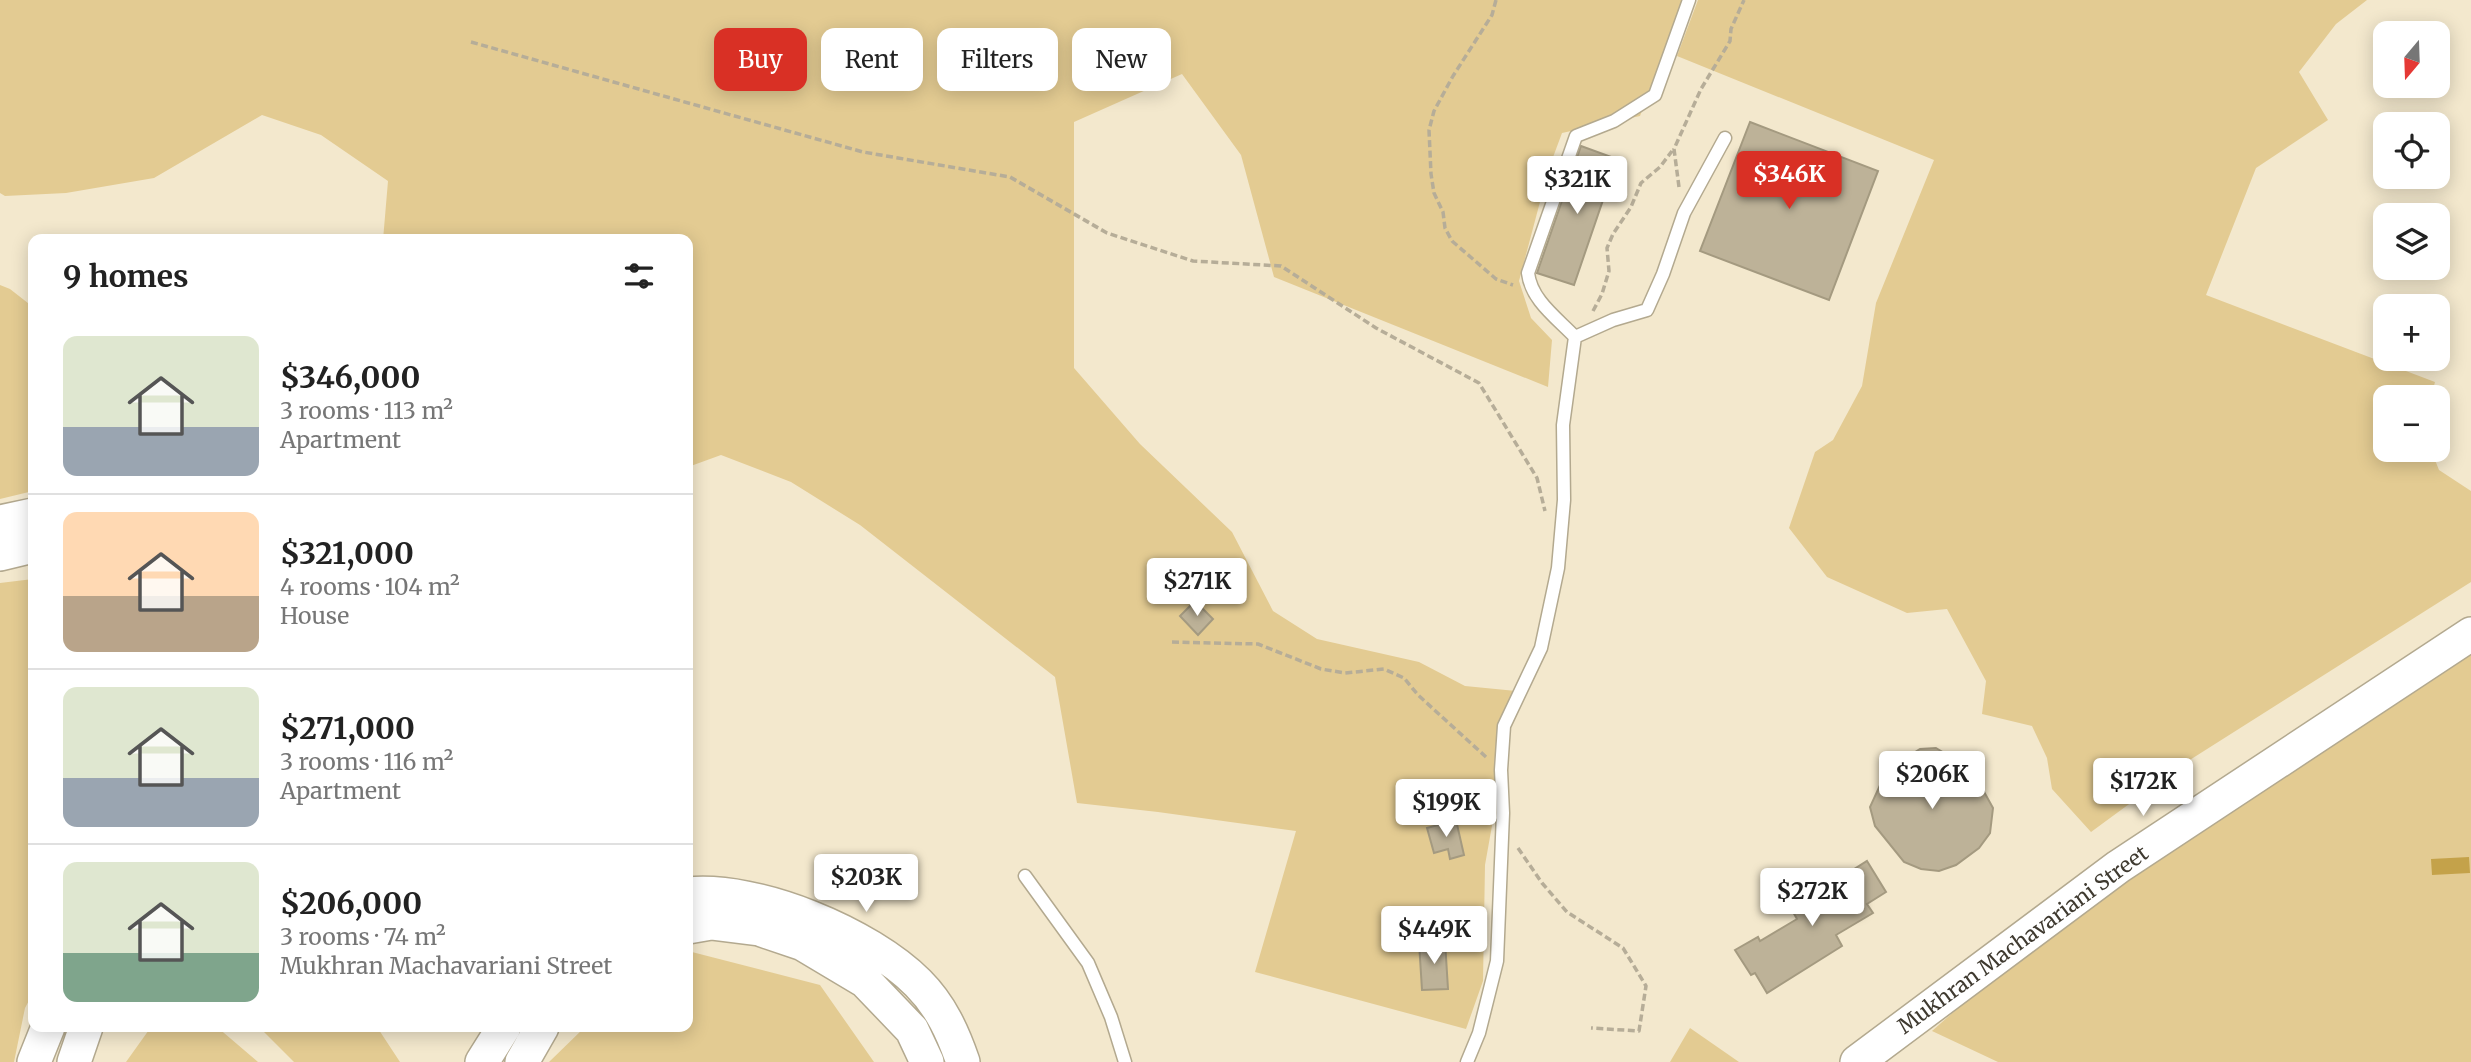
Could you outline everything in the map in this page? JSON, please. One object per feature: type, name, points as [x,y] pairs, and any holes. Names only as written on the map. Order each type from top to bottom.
[{"type":"main road","points":[[0,522],[28,516]]},
{"type":"main road","points":[[0,554],[28,546]]},
{"type":"main road","name":"Mukhran Machavariani Street","points":[[1857,1062],[2119,867],[2471,634]]},
{"type":"main road","points":[[693,894],[722,895],[760,901],[824,923],[885,954],[920,985],[950,1025],[964,1062]]},
{"type":"main road","points":[[693,926],[711,923],[759,929],[803,944],[865,981],[912,1030],[927,1062]]},
{"type":"main road","points":[[34,1062],[46,1032]]},
{"type":"main road","points":[[74,1062],[84,1032]]},
{"type":"main road","points":[[482,1062],[501,1032]]},
{"type":"main road","points":[[522,1062],[539,1032]]},
{"type":"lane","points":[[1581,334],[1538,299],[1529,286],[1528,273],[1576,136],[1615,121],[1655,95],[1689,0]]},
{"type":"lane","points":[[1581,334],[1613,320],[1647,310],[1663,274],[1684,213],[1725,138]]},
{"type":"lane","points":[[1467,1062],[1479,1033],[1497,961],[1504,726],[1541,648],[1558,568],[1564,500],[1563,425],[1581,334]]},
{"type":"lane","points":[[1025,876],[1088,962],[1111,1017],[1125,1062]]},
{"type":"path","points":[[1496,0],[1492,15],[1434,111],[1429,130],[1431,174],[1434,193],[1443,212],[1444,228],[1452,241],[1496,279],[1510,285],[1529,286]]},
{"type":"path","points":[[1581,334],[1609,271],[1607,248],[1613,234],[1631,206],[1641,183],[1660,167],[1674,149],[1701,89],[1730,41],[1731,29],[1745,0]]},
{"type":"path","points":[[471,42],[863,152],[1010,177],[1107,233],[1192,261],[1281,266],[1376,328],[1479,383],[1537,478],[1546,516]]},
{"type":"path","points":[[1674,149],[1684,213]]},
{"type":"path","points":[[1172,642],[1258,644],[1321,670],[1345,673],[1384,669],[1404,678],[1418,695],[1501,770]]},
{"type":"path","points":[[1503,813],[1521,855],[1542,883],[1567,912],[1623,948],[1646,986],[1639,1031],[1591,1028]]},
{"type":"shaded area","points":[[0,0],[1683,0],[1640,116],[1562,133],[1549,168],[1519,281],[1531,318],[1552,340],[1548,387],[1274,277],[1241,155],[1182,74],[1171,79],[1171,28],[1072,28],[1072,91],[1144,91],[1074,122],[1074,368],[1140,444],[1232,532],[1273,611],[1317,639],[1419,662],[1465,686],[1516,691],[1485,865],[1483,981],[1466,1029],[1255,972],[1296,831],[1077,803],[1055,677],[860,525],[791,482],[721,455],[693,465],[693,234],[384,234],[388,181],[321,135],[262,115],[154,178],[66,193],[5,196],[0,193]]},
{"type":"shaded area","points":[[1698,0],[2367,0],[2336,24],[2299,72],[2328,120],[2256,168],[2206,295],[2373,358],[2373,371],[2406,371],[2435,382],[2434,385],[2373,385],[2373,462],[2436,462],[2439,470],[2471,491],[2471,582],[2185,763],[2091,832],[2052,789],[2047,758],[2032,726],[1982,714],[1986,681],[1947,609],[1907,613],[1827,577],[1789,528],[1815,452],[1833,440],[1862,386],[1876,303],[1934,160],[1677,56]]},
{"type":"shaded area","points":[[0,285],[28,303],[28,492],[0,499]]},
{"type":"shaded area","points":[[28,580],[28,1002],[14,1062],[0,1062],[0,583]]},
{"type":"shaded area","points":[[2471,652],[2471,1062],[1998,1062],[1932,1031],[1985,984],[2055,929]]},
{"type":"shaded area","points":[[2469,857],[2470,873],[2432,875],[2431,859]]},
{"type":"shaded area","points":[[693,952],[820,985],[874,1062],[549,1062],[580,1032],[693,1032]]},
{"type":"shaded area","points":[[1690,1028],[1739,1062],[1670,1062]]},
{"type":"shaded area","points":[[147,1032],[223,1032],[258,1062],[126,1062]]},
{"type":"shaded area","points":[[264,1032],[380,1032],[400,1062],[294,1062]]},
{"type":"building","points":[[1750,122],[1878,171],[1829,300],[1700,251]]},
{"type":"building","points":[[1581,146],[1617,159],[1574,285],[1537,273]]},
{"type":"building","points":[[1195,601],[1213,619],[1198,635],[1180,616]]},
{"type":"building","points":[[1936,748],[1961,763],[1977,779],[1993,808],[1990,833],[1979,848],[1956,865],[1939,871],[1921,869],[1904,862],[1875,826],[1870,807],[1881,783],[1901,761],[1920,749]]},
{"type":"building","points":[[1456,820],[1464,855],[1450,859],[1448,849],[1434,853],[1427,828]]},
{"type":"building","points":[[1867,861],[1886,892],[1867,904],[1873,913],[1836,935],[1842,946],[1767,993],[1755,973],[1751,975],[1735,950],[1758,937],[1760,941],[1797,919],[1789,905],[1809,894],[1810,897]]},
{"type":"building","points":[[1445,941],[1448,989],[1422,990],[1419,942]]}]
